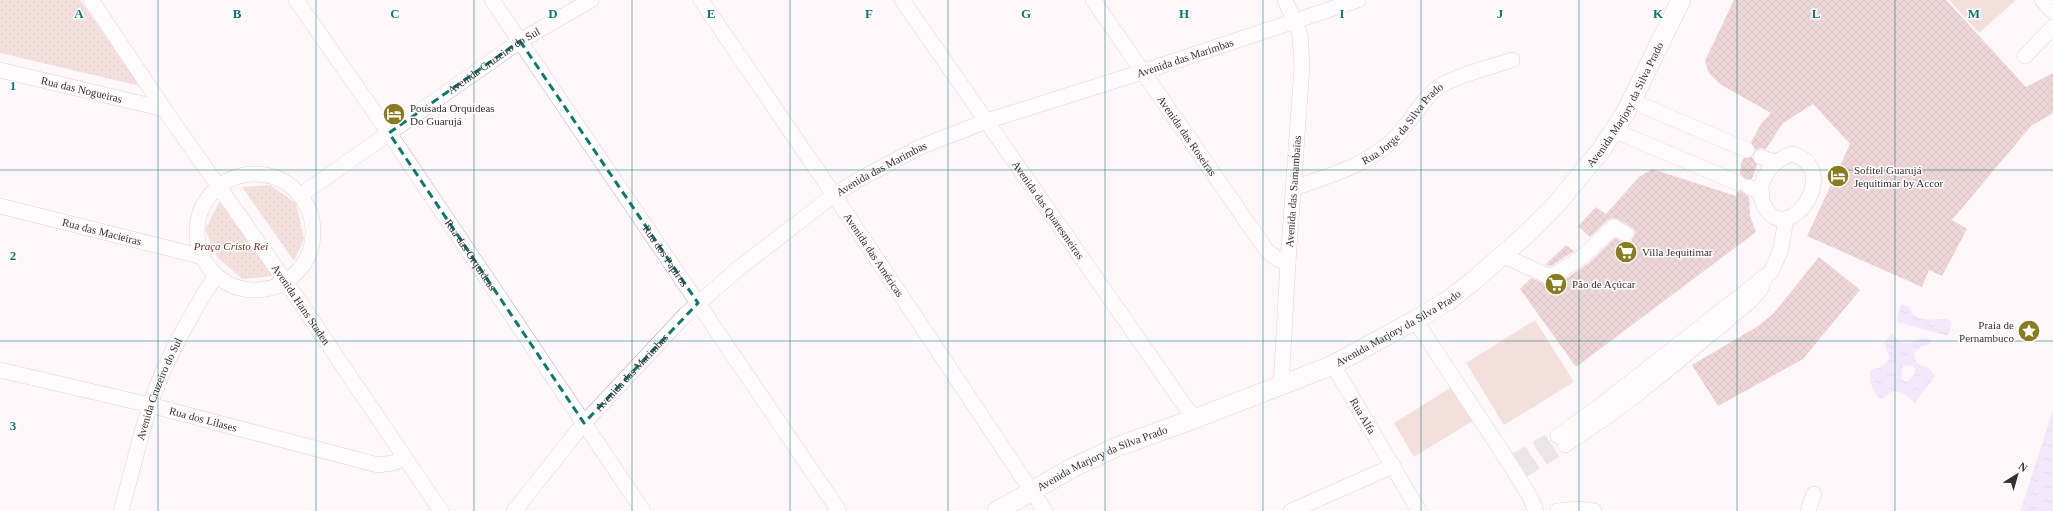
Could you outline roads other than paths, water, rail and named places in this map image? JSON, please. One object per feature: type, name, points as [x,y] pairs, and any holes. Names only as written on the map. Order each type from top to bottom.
[{"type":"main road","name":"Avenida Marjory da Silva Prado","points":[[997,511],[1031,490],[1119,446],[1194,419],[1333,365],[1415,320],[1455,295],[1504,256],[1555,206],[1579,178],[1615,131],[1632,101],[1681,0]]},
{"type":"street","name":"Avenida Hans Staden","points":[[91,0],[164,109],[286,282],[441,511]]},
{"type":"street","name":"Rua das Orquideas","points":[[296,0],[389,133],[643,511]]},
{"type":"street","name":"Rua dos Papiros","points":[[492,0],[839,511]]},
{"type":"street","name":"Avenida Cruzeiro do Sul","points":[[301,195],[520,41],[591,0]]},
{"type":"street","name":"Avenida das Américas","points":[[701,0],[834,195],[1045,511]]},
{"type":"street","name":"Avenida das Quaresmeiras","points":[[902,0],[1194,419]]},
{"type":"street","name":"Avenida das Roseiras","points":[[1093,0],[1267,251],[1279,260],[1288,262]]},
{"type":"street","name":"Avenida das Samambaias","points":[[1281,386],[1302,66],[1300,34],[1285,0]]},
{"type":"street","name":"Avenida das Marimbas","points":[[514,511],[584,423],[698,303],[739,268],[834,195],[920,147],[987,121],[1142,72],[1358,0]]},
{"type":"street","points":[[2042,0],[2053,12]]},
{"type":"street","points":[[2025,56],[2053,27]]},
{"type":"street","name":"Rua Jorge da Silva Prado","points":[[1293,188],[1338,174],[1368,160],[1395,139],[1425,101],[1442,85],[1512,60]]},
{"type":"street","name":"Rua das Nogueiras","points":[[0,70],[164,109]]},
{"type":"street","points":[[1632,101],[1747,150]]},
{"type":"street","points":[[1615,131],[1750,188],[1769,214],[1776,219],[1786,220],[1800,212],[1810,196],[1813,180],[1812,169],[1801,157],[1792,154],[1768,159],[1764,178],[1750,188]]},
{"type":"street","points":[[252,174],[270,176],[287,183],[301,195],[310,213],[314,232],[310,252],[301,269],[286,282],[268,289],[250,290],[232,285],[216,275],[203,258],[198,243],[198,227],[204,205],[219,186],[241,176],[252,174]]},
{"type":"street","name":"Rua das Macieiras","points":[[0,206],[203,258]]},
{"type":"street","points":[[1562,440],[1605,419],[1639,394],[1750,302],[1760,292],[1780,252],[1786,220]]},
{"type":"street","points":[[1504,256],[1548,276],[1554,275],[1582,257],[1614,227],[1626,234]]},
{"type":"street","name":"Avenida Cruzeiro do Sul","points":[[121,511],[150,405],[180,336],[216,275]]},
{"type":"street","points":[[1415,320],[1516,467],[1536,511]]},
{"type":"street","name":"Rua Alfa","points":[[1333,365],[1419,511]]},
{"type":"street","name":"Rua dos Lilases","points":[[0,370],[150,405],[378,465],[393,463],[404,457]]},
{"type":"street","points":[[1291,511],[1392,466]]},
{"type":"street","points":[[1808,511],[1814,494]]},
{"type":"street","points":[[1309,504],[1322,511]]},
{"type":"street","points":[[1557,511],[1578,509],[1594,511]]},
{"type":"water","points":[[1903,304],[1909,307],[1913,314],[1918,317],[1924,319],[1943,319],[1952,322],[1948,336],[1897,322],[1900,306]]},
{"type":"water","points":[[1891,334],[1905,343],[1923,338],[1932,341],[1929,345],[1921,346],[1914,354],[1917,363],[1930,369],[1935,376],[1915,403],[1904,394],[1896,391],[1889,393],[1881,399],[1873,390],[1870,370],[1882,367],[1890,358],[1884,343]],"holes":[[[1911,365],[1915,368],[1915,373],[1908,381],[1904,381],[1901,378],[1902,369],[1904,366]]]},
{"type":"water","points":[[2053,410],[2053,511],[2021,511],[2021,509]]},
{"type":"tunnel","points":[[1516,460],[1558,436]]},
{"type":"tunnel","points":[[1523,470],[1565,445]]},
{"type":"place","name":"Pousada Orquídeas Do Guarujá","points":[[394,114]]},
{"type":"place","name":"Sofitel Guarujá Jequitimar by Accor","points":[[1838,176]]},
{"type":"place","name":"Villa Jequitimar","points":[[1626,252]]},
{"type":"place","name":"Pão de Açúcar","points":[[1556,284]]},
{"type":"place","name":"Praia de Pernambuco","points":[[2029,331]]},
{"type":"park label","name":"Praça Cristo Rei","points":[[231,246]]}]
